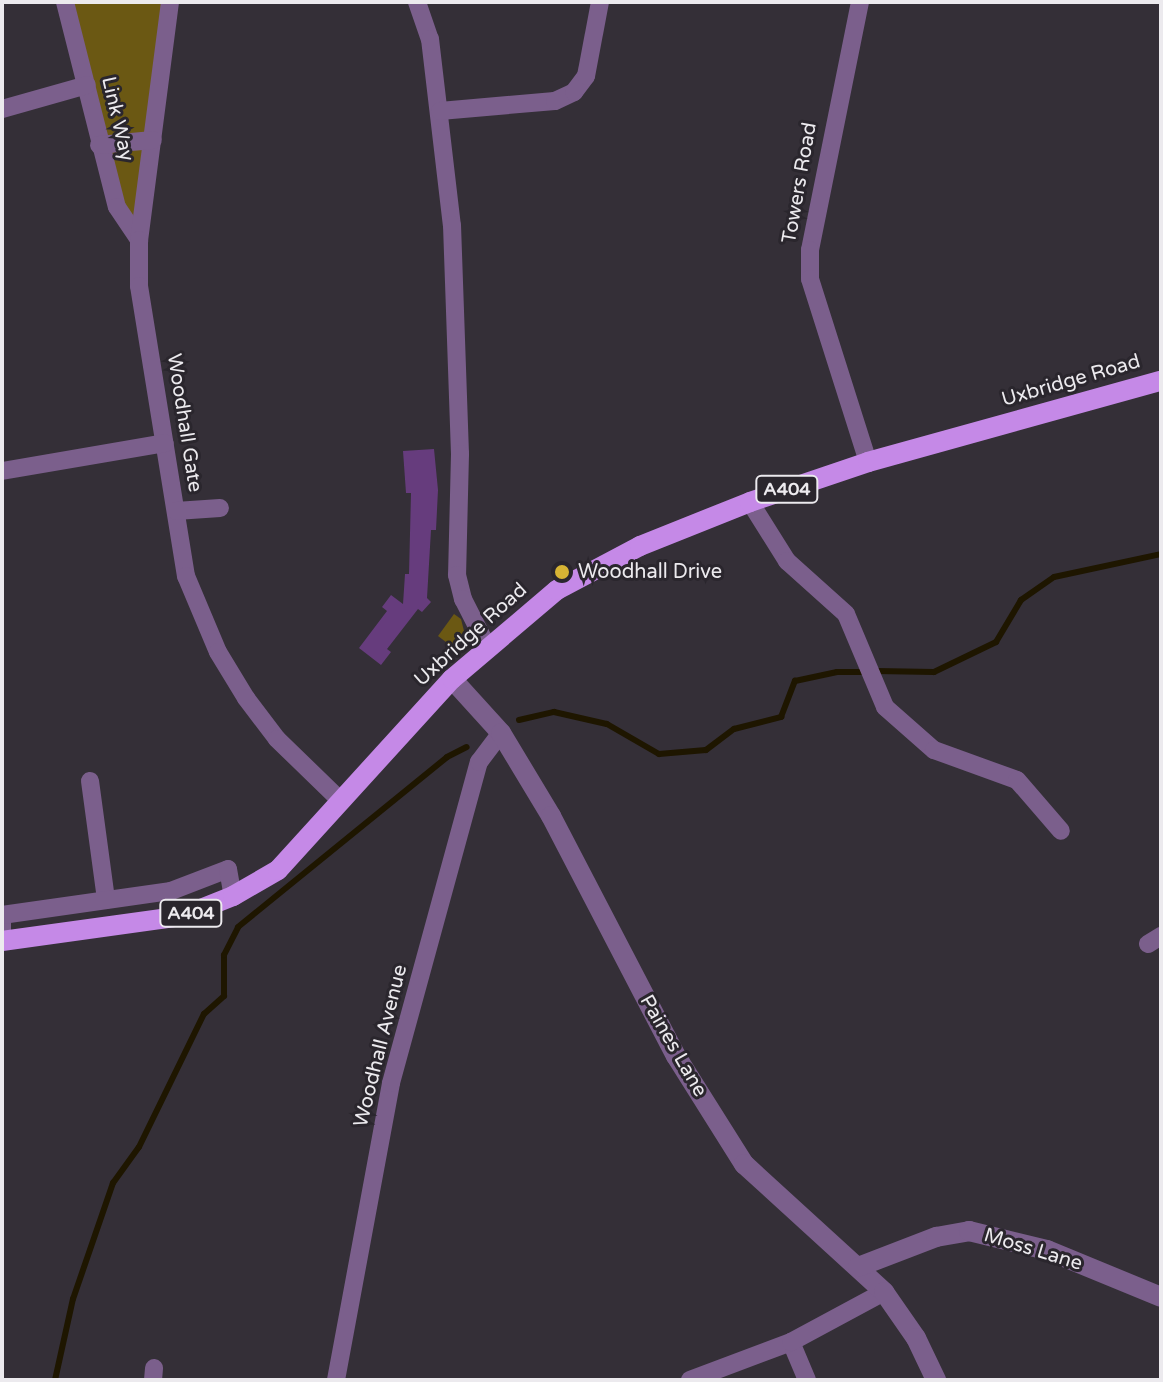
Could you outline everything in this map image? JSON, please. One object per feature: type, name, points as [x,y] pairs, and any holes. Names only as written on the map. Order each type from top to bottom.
[{"type":"main road","name":"Uxbridge Road","points":[[2,941],[183,916],[233,896],[278,870],[452,679],[557,590],[640,546],[750,502],[868,462],[1161,381]]},
{"type":"street","name":"Link Way","points":[[65,2],[117,207],[139,240]]},
{"type":"street","name":"Woodhall Gate","points":[[170,2],[139,240],[139,286],[186,576],[218,652],[277,739],[341,801]]},
{"type":"street","points":[[417,2],[430,39],[440,111],[454,271],[460,454],[457,575],[463,599],[488,648]]},
{"type":"street","points":[[440,111],[555,101],[574,92],[586,76],[600,2]]},
{"type":"street","name":"Towers Road","points":[[860,2],[815,221],[810,279],[868,462]]},
{"type":"street","points":[[2,109],[87,85]]},
{"type":"street","points":[[99,145],[153,140]]},
{"type":"street","points":[[2,471],[165,443]]},
{"type":"street","points":[[750,502],[787,561],[846,614],[885,707],[934,750],[1017,780],[1061,831]]},
{"type":"street","points":[[176,511],[220,508]]},
{"type":"street","name":"Paines Lane","points":[[452,679],[501,733],[553,820],[676,1056],[744,1164],[884,1292],[916,1338],[936,1380]]},
{"type":"street","name":"Woodhall Avenue","points":[[336,1380],[391,1083],[479,762],[501,733]]},
{"type":"street","points":[[90,781],[106,900]]},
{"type":"street","points":[[2,941],[2,915],[171,891],[228,869],[233,896]]},
{"type":"street","name":"Moss Lane","points":[[858,1267],[936,1237],[969,1231],[1047,1250],[1161,1297]]},
{"type":"street","points":[[690,1380],[791,1342],[884,1292]]},
{"type":"street","points":[[791,1342],[807,1380]]},
{"type":"shaded area","points":[[65,2],[170,2],[139,240],[117,207]]},
{"type":"shaded area","points":[[454,614],[461,619],[464,631],[455,649],[438,636]]},
{"type":"building","points":[[434,449],[438,490],[436,530],[431,530],[427,598],[431,602],[422,612],[418,609],[387,649],[391,652],[381,665],[359,648],[387,611],[382,607],[391,595],[403,604],[405,574],[409,574],[411,493],[406,493],[403,451]]},
{"type":"waterway","points":[[876,671],[934,672],[996,642],[1021,600],[1054,577],[1161,554]]},
{"type":"waterway","points":[[519,720],[554,712],[607,724],[659,754],[706,750],[734,729],[781,717],[795,681],[837,672],[865,672]]},
{"type":"waterway","points":[[55,1380],[73,1299],[113,1183],[139,1147],[204,1014],[224,996],[224,955],[238,927],[447,757],[467,747]]},
{"type":"place","name":"Woodhall Drive","points":[[562,572]]}]
